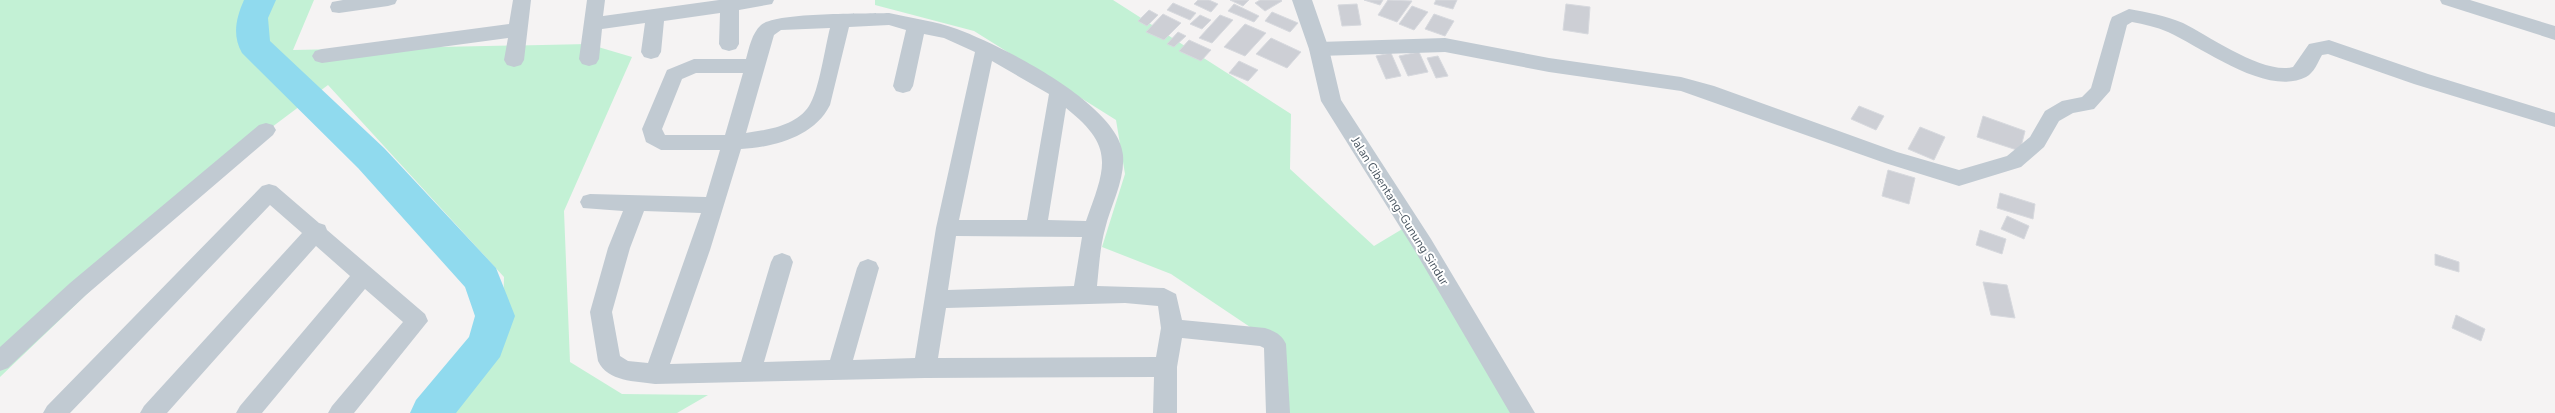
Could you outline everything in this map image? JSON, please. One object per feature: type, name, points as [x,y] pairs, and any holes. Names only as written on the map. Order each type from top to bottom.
[{"type":"street","points":[[339,7],[388,0]]},
{"type":"street","points":[[514,60],[516,30],[522,0]]},
{"type":"street","points":[[589,59],[596,0]]},
{"type":"street","points":[[593,24],[765,0]]},
{"type":"street","name":"Jalan Cibentang–Gunung Sindur","points":[[1302,0],[1319,49],[1331,101],[1423,245],[1523,413]]},
{"type":"street","points":[[2448,0],[2555,33]]},
{"type":"street","points":[[729,44],[730,5]]},
{"type":"street","points":[[651,52],[656,15]]},
{"type":"street","points":[[1319,49],[1445,45],[1549,65],[1681,84],[1707,91],[1892,158],[1959,178],[2014,162],[2037,142],[2052,116],[2069,106],[2087,104],[2100,91],[2119,22],[2129,15],[2147,18],[2175,28],[2246,65],[2270,72],[2292,75],[2301,72],[2316,49],[2329,47],[2421,79],[2555,120]]},
{"type":"street","points":[[655,374],[686,295],[733,143],[761,40],[767,30],[778,24],[840,20],[889,19],[948,33],[985,48],[1077,104],[1100,125],[1111,147],[1110,179],[1094,229],[1084,296]]},
{"type":"street","points":[[754,66],[694,66],[684,69],[674,75],[652,129],[653,137],[661,142],[733,143],[760,140],[806,123],[818,110],[840,20]]},
{"type":"street","points":[[903,86],[916,26]]},
{"type":"street","points":[[322,56],[516,30]]},
{"type":"street","points":[[925,368],[947,228],[985,48]]},
{"type":"street","points":[[1036,228],[1059,92]]},
{"type":"street","points":[[0,361],[78,289],[266,130]]},
{"type":"street","points":[[54,413],[269,192],[317,231],[417,321],[340,413]]},
{"type":"street","points":[[590,202],[714,205]]},
{"type":"street","points":[[636,204],[619,248],[601,312],[609,361],[623,370],[655,374],[925,368],[1166,367]]},
{"type":"street","points":[[947,228],[1094,229]]},
{"type":"street","points":[[152,413],[317,231]]},
{"type":"street","points":[[750,371],[782,262]]},
{"type":"street","points":[[839,370],[868,268]]},
{"type":"street","points":[[248,413],[365,274]]},
{"type":"street","points":[[936,299],[1125,294],[1164,297],[1168,300],[1172,328],[1166,367],[1165,413]]},
{"type":"street","points":[[1172,328],[1266,337],[1275,344],[1278,413]]},
{"type":"green space","points":[[0,0],[314,0],[293,50],[588,44],[632,57],[564,211],[570,362],[622,394],[708,395],[677,413],[450,413],[502,350],[504,277],[328,85],[224,163],[0,377]]},
{"type":"green space","points":[[875,0],[1113,0],[1291,114],[1290,169],[1374,246],[1404,228],[1515,413],[1271,413],[1265,337],[1171,274],[1102,247],[1125,174],[1116,120],[974,31],[875,5]]},
{"type":"building","points":[[1198,0],[1209,0],[1218,4],[1211,12],[1194,4]]},
{"type":"building","points":[[1230,0],[1249,0],[1243,6]]},
{"type":"building","points":[[1260,0],[1282,1],[1265,11],[1255,3]]},
{"type":"building","points":[[1364,0],[1383,0],[1380,5]]},
{"type":"building","points":[[1388,0],[1412,1],[1397,22],[1378,15]]},
{"type":"building","points":[[1436,0],[1457,0],[1453,9],[1434,4]]},
{"type":"building","points":[[1173,3],[1196,13],[1190,20],[1167,10]]},
{"type":"building","points":[[1234,4],[1259,16],[1254,22],[1228,11]]},
{"type":"building","points":[[1357,4],[1361,25],[1342,26],[1338,5]]},
{"type":"building","points":[[1566,4],[1590,7],[1588,34],[1563,30]]},
{"type":"building","points":[[1412,6],[1428,12],[1414,30],[1399,24]]},
{"type":"building","points":[[1149,10],[1158,15],[1147,26],[1138,21]]},
{"type":"building","points":[[1272,12],[1298,23],[1290,32],[1265,21]]},
{"type":"building","points":[[1163,14],[1181,23],[1164,40],[1146,32]]},
{"type":"building","points":[[1434,14],[1454,21],[1445,36],[1425,29]]},
{"type":"building","points":[[1200,15],[1211,20],[1202,29],[1190,24]]},
{"type":"building","points":[[1220,15],[1233,20],[1212,43],[1199,38]]},
{"type":"building","points":[[1245,24],[1266,33],[1245,56],[1224,47]]},
{"type":"building","points":[[1178,32],[1186,36],[1174,47],[1167,44]]},
{"type":"building","points":[[1271,38],[1301,52],[1287,68],[1256,54]]},
{"type":"building","points":[[1189,40],[1211,50],[1201,61],[1179,51]]},
{"type":"building","points":[[1419,52],[1428,72],[1408,76],[1399,56]]},
{"type":"building","points":[[1391,53],[1401,76],[1386,79],[1376,56]]},
{"type":"building","points":[[1438,56],[1448,76],[1436,78],[1427,58]]},
{"type":"building","points":[[1239,61],[1258,70],[1248,81],[1229,73]]},
{"type":"building","points":[[1859,106],[1884,116],[1876,130],[1851,119]]},
{"type":"building","points":[[1983,116],[2025,131],[2020,151],[1977,137]]},
{"type":"building","points":[[1920,127],[1945,137],[1934,160],[1908,149]]},
{"type":"building","points":[[1888,170],[1915,178],[1909,204],[1882,196]]},
{"type":"building","points":[[2000,193],[2035,204],[2033,219],[1997,208]]},
{"type":"building","points":[[2007,216],[2029,226],[2024,239],[2001,229]]},
{"type":"building","points":[[1980,230],[2006,239],[2002,254],[1976,245]]},
{"type":"building","points":[[2435,254],[2459,262],[2459,272],[2435,265]]},
{"type":"building","points":[[1983,282],[2007,285],[2015,318],[1991,315]]},
{"type":"building","points":[[2456,315],[2485,329],[2481,341],[2452,328]]},
{"type":"waterway","points":[[260,0],[252,18],[254,45],[371,158],[482,279],[495,316],[486,345],[431,413]]}]
